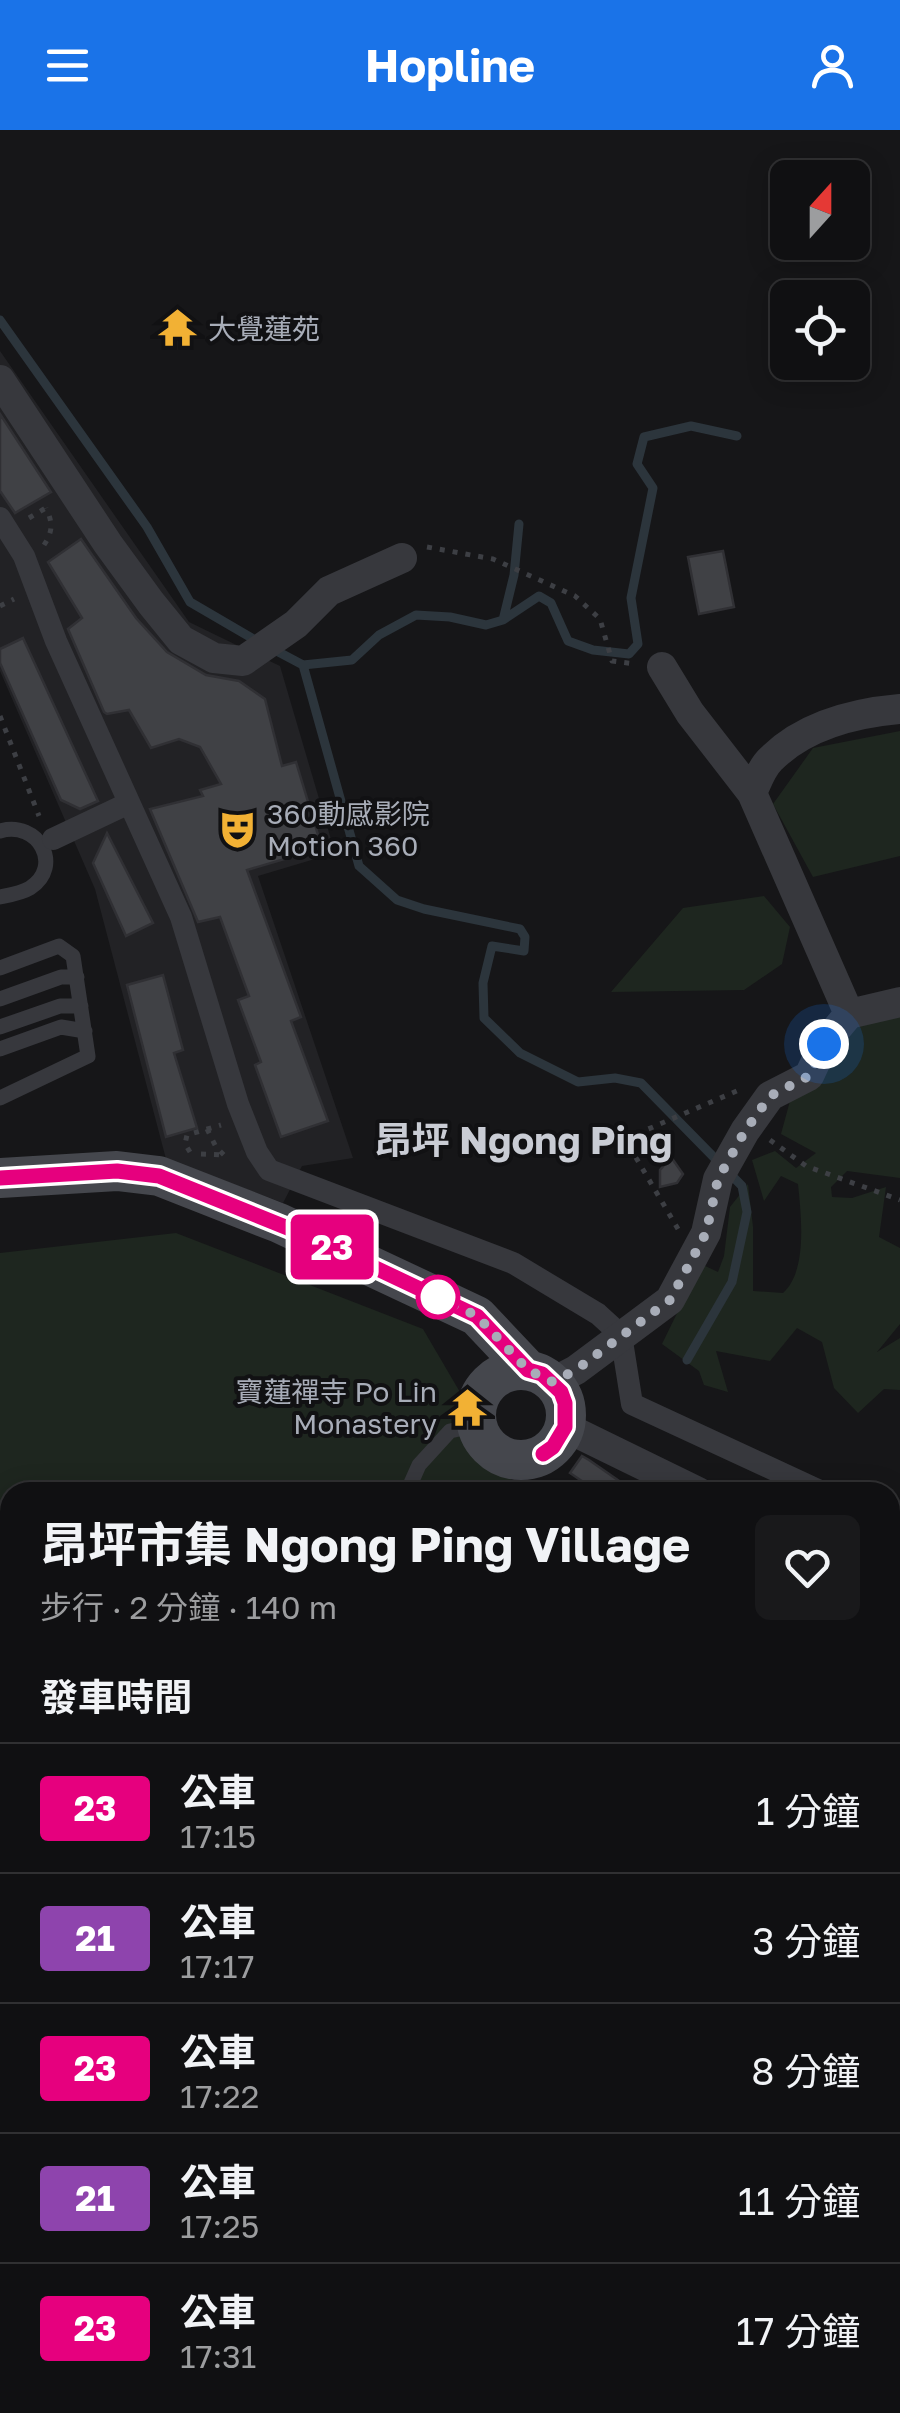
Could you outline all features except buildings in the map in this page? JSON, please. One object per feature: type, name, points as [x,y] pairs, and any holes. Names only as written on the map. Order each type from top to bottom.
[{"type":"main road","points":[[0,1178],[117,1171],[159,1176],[326,1244],[477,1316],[541,1376],[565,1403],[565,1427],[553,1447],[520,1460],[498,1454],[488,1446],[476,1425],[477,1402],[488,1382],[507,1371],[541,1376]]},
{"type":"main road","points":[[477,1316],[488,1382]]},
{"type":"street","points":[[0,380],[108,544],[180,640],[214,658],[244,660],[296,624],[329,591],[402,558]]},
{"type":"street","points":[[4,525],[24,556],[56,641],[180,916],[243,1118],[269,1170],[513,1264],[598,1314],[621,1335],[632,1404],[800,1482]]},
{"type":"street","points":[[662,668],[690,713],[752,793],[849,1014]]},
{"type":"street","points":[[752,793],[768,761],[796,740],[836,720],[900,709]]},
{"type":"street","points":[[53,839],[129,803]]},
{"type":"street","points":[[541,1376],[576,1370],[670,1300],[706,1233],[718,1179],[770,1096],[809,1076],[824,1044],[849,1014],[900,1002]]},
{"type":"street","points":[[565,1427],[678,1482]]},
{"type":"lane","points":[[0,831],[16,828],[30,834],[41,845],[45,861],[41,876],[30,888],[0,898]]},
{"type":"lane","points":[[0,968],[58,946],[74,956],[88,1056],[0,1098]]},
{"type":"lane","points":[[0,1000],[61,976],[77,977]]},
{"type":"lane","points":[[0,1027],[60,1006],[81,1006]]},
{"type":"lane","points":[[0,1049],[60,1028],[84,1031]]},
{"type":"lane","points":[[411,1482],[419,1465],[450,1431],[476,1425]]},
{"type":"path","points":[[4,525],[73,491]]},
{"type":"path","points":[[402,558],[423,546],[492,559],[575,596],[600,619],[612,661],[662,668]]},
{"type":"path","points":[[0,716],[40,817]]},
{"type":"path","points":[[692,1110],[625,1138],[695,1257]]},
{"type":"path","points":[[224,1155],[189,1152],[185,1144],[188,1135],[243,1118]]},
{"type":"path","points":[[764,1136],[806,1166],[900,1200]]},
{"type":"shaded area","points":[[0,351],[189,622],[280,666],[335,853],[258,876],[353,1158],[302,1166],[283,1203],[166,1159],[95,889],[0,671]]},
{"type":"shaded area","points":[[900,731],[900,856],[813,877],[773,804],[813,748]]},
{"type":"shaded area","points":[[764,896],[790,927],[782,964],[744,990],[611,992],[683,908]]},
{"type":"shaded area","points":[[900,1016],[900,1178],[847,1171],[831,1187],[832,1197],[852,1198],[886,1187],[879,1237],[900,1248],[900,1324],[877,1352],[900,1338],[900,1390],[884,1389],[858,1413],[834,1388],[822,1342],[797,1328],[770,1361],[716,1351],[728,1392],[704,1385],[699,1371],[662,1344],[701,1264],[718,1272],[730,1207],[748,1184],[753,1291],[783,1293],[800,1257],[798,1184],[781,1176],[764,1201],[752,1160],[775,1151],[796,1168],[816,1153],[781,1134],[790,1101],[807,1093],[856,1027]]},
{"type":"shaded area","points":[[176,1233],[423,1329],[515,1482],[0,1482],[0,1253]]},
{"type":"waterway","points":[[0,320],[147,527],[190,602],[257,641]]},
{"type":"waterway","points":[[303,665],[352,660],[379,635],[416,615],[486,625],[503,620],[539,596],[551,603],[568,641],[593,650],[629,654],[638,644],[631,598],[653,488],[637,464],[644,437],[691,426],[737,436]]},
{"type":"waterway","points":[[503,620],[514,575],[519,524]]},
{"type":"waterway","points":[[271,648],[303,665],[359,866],[397,900],[520,929],[525,937],[524,951],[492,946],[483,983],[484,1018],[520,1053],[578,1082],[615,1078],[641,1083],[742,1186],[747,1212],[732,1282],[687,1360]]},
{"type":"bus line","name":"23","points":[[0,1178],[117,1171],[159,1176],[374,1265],[477,1316],[528,1370],[542,1374],[561,1392],[565,1427],[553,1447],[543,1454]]},
{"type":"place","name":"大覺蓮苑","points":[[178,328]]},
{"type":"place","name":"360動感影院 Motion 360","points":[[237,829]]},
{"type":"place","name":"寶蓮禪寺 Po Lin Monastery","points":[[467,1407]]},
{"type":"district","name":"昂坪 Ngong Ping","points":[[523,1139]]},
{"type":"route","points":[[438,1297],[477,1316],[528,1370],[553,1382],[576,1370],[670,1300],[706,1233],[718,1179],[745,1131],[770,1096],[809,1076],[824,1044]]}]
